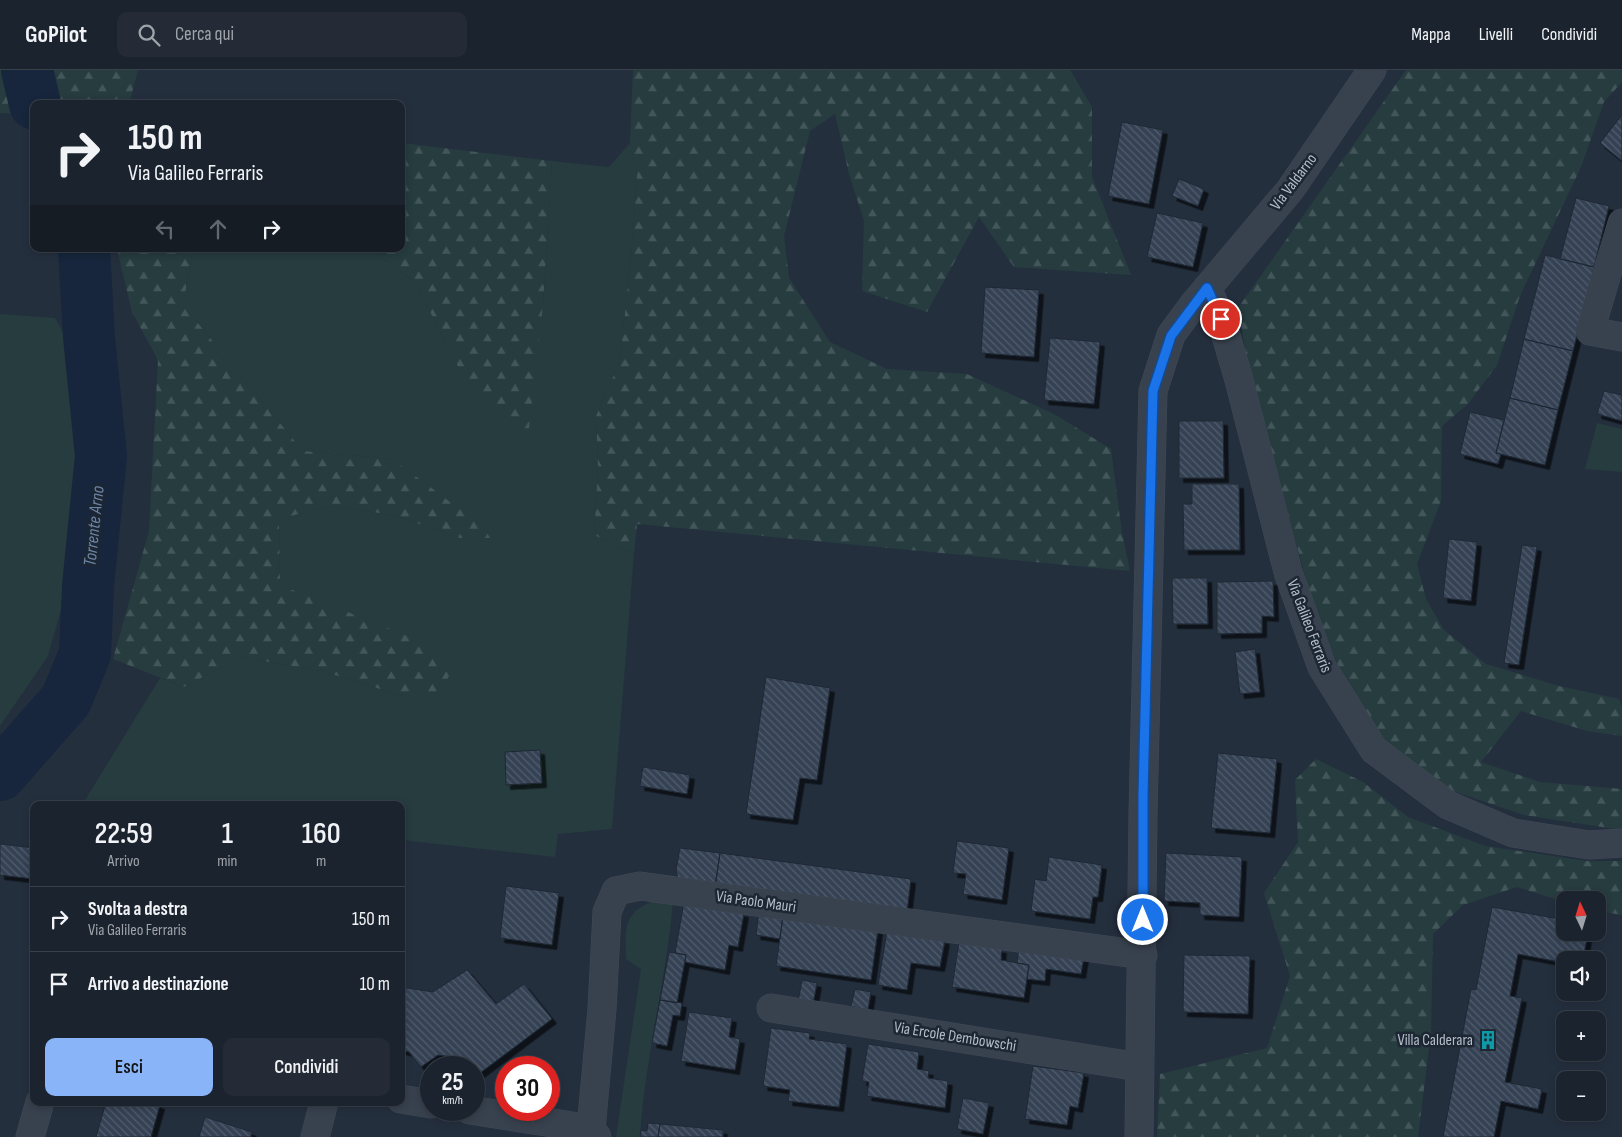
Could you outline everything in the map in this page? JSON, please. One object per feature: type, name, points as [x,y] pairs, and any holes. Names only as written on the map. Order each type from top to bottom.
[{"type":"street","name":"Via Valdarno","points":[[1207,288],[1290,190],[1372,70]]},
{"type":"street","points":[[1622,223],[1590,331],[1622,337]]},
{"type":"street","name":"Via Galileo Ferraris","points":[[1207,288],[1221,319],[1241,388],[1288,572],[1318,658],[1345,707],[1374,750],[1448,805],[1514,833],[1589,845],[1622,844]]},
{"type":"street","points":[[1139,1137],[1139,1067],[1143,955],[1143,805],[1153,391],[1171,336],[1207,288]]},
{"type":"street","name":"Via Paolo Mauri","points":[[594,1133],[607,912],[616,891],[640,886],[1143,955]]},
{"type":"street","name":"Via Ercole Dembowschi","points":[[772,1008],[1139,1067]]},
{"type":"street","points":[[405,1100],[420,1102]]},
{"type":"street","points":[[30,1137],[39,1106]]},
{"type":"street","points":[[315,1137],[323,1106]]},
{"type":"street","points":[[485,1113],[594,1133]]},
{"type":"green space","points":[[0,70],[138,70],[130,100],[30,100],[30,114],[0,113]]},
{"type":"green space","points":[[633,70],[1070,70],[1092,107],[1092,177],[1131,275],[1014,267],[979,217],[927,312],[862,291],[864,221],[849,174],[835,114],[810,131],[784,236],[789,278],[830,342],[887,369],[967,374],[1054,414],[1111,449],[1122,533],[1130,571],[637,524],[634,554],[594,535],[598,468],[596,416],[620,361],[633,235],[637,174],[630,143]]},
{"type":"green space","points":[[1406,70],[1622,70],[1622,82],[1604,102],[1581,167],[1520,296],[1497,365],[1468,404],[1442,426],[1441,501],[1417,564],[1426,599],[1444,630],[1486,664],[1559,686],[1619,699],[1622,707],[1622,736],[1587,731],[1521,711],[1481,762],[1540,782],[1622,789],[1622,830],[1524,815],[1441,787],[1388,746],[1349,691],[1315,612],[1250,376],[1238,308]]},
{"type":"green space","points":[[405,143],[552,161],[543,305],[529,428],[511,430],[460,371],[415,282],[374,252],[405,252]]},
{"type":"green space","points":[[630,143],[637,174],[633,235],[620,361],[596,416],[598,468],[594,535],[634,554],[612,829],[558,834],[555,857],[405,840],[405,801],[84,801],[160,678],[184,687],[240,657],[322,671],[406,697],[351,616],[280,585],[279,519],[330,506],[393,515],[460,538],[497,538],[393,459],[303,451],[183,305],[192,252],[374,252],[415,282],[460,371],[543,305],[552,161],[609,167]]},
{"type":"green space","points":[[118,252],[192,252],[183,305],[303,451],[393,459],[498,538],[460,538],[393,515],[330,506],[279,519],[280,585],[433,646],[452,670],[440,693],[406,697],[322,671],[240,657],[184,687],[113,659],[149,531],[158,360],[132,312]]},
{"type":"green space","points":[[0,314],[55,318],[79,360],[78,549],[48,656],[0,726]]},
{"type":"green space","points":[[1597,423],[1622,429],[1622,472],[1585,469]]},
{"type":"green space","points":[[1316,759],[1363,782],[1408,817],[1485,846],[1587,861],[1622,861],[1622,915],[1606,912],[1606,891],[1556,891],[1556,899],[1517,887],[1463,905],[1433,934],[1431,1032],[1418,1137],[1157,1137],[1160,1074],[1267,1048],[1290,976],[1264,893],[1298,842],[1295,780]]},
{"type":"green space","points":[[658,899],[673,902],[666,961],[646,1078],[640,1137],[616,1137],[641,969],[626,959],[626,929],[628,921],[638,909]]},
{"type":"building","points":[[1622,115],[1622,161],[1600,143]]},
{"type":"building","points":[[1122,122],[1163,130],[1149,204],[1108,196]]},
{"type":"building","points":[[1179,179],[1204,189],[1198,206],[1172,196]]},
{"type":"building","points":[[1576,198],[1609,206],[1594,267],[1560,259]]},
{"type":"building","points":[[1157,213],[1203,223],[1193,267],[1147,257]]},
{"type":"building","points":[[1545,255],[1594,267],[1573,351],[1524,339]]},
{"type":"building","points":[[985,287],[1039,290],[1034,357],[981,353]]},
{"type":"building","points":[[1050,338],[1100,342],[1094,404],[1044,400]]},
{"type":"building","points":[[1524,339],[1573,351],[1558,410],[1510,398]]},
{"type":"building","points":[[1604,391],[1622,395],[1622,421],[1597,414]]},
{"type":"building","points":[[1510,398],[1558,410],[1545,465],[1496,453]]},
{"type":"building","points":[[1470,412],[1504,420],[1496,453],[1501,454],[1498,464],[1460,454]]},
{"type":"building","points":[[1179,421],[1223,421],[1224,478],[1179,478]]},
{"type":"building","points":[[1192,484],[1239,484],[1240,550],[1184,550],[1183,504],[1192,504]]},
{"type":"building","points":[[1449,539],[1477,542],[1471,601],[1443,598]]},
{"type":"building","points":[[1522,545],[1537,547],[1519,665],[1504,663]]},
{"type":"building","points":[[1172,578],[1207,578],[1208,624],[1173,624]]},
{"type":"building","points":[[1273,581],[1274,617],[1262,616],[1262,633],[1217,634],[1217,582]]},
{"type":"building","points":[[1255,649],[1260,692],[1240,694],[1235,652]]},
{"type":"building","points":[[766,677],[830,688],[817,780],[800,778],[793,820],[746,814]]},
{"type":"building","points":[[540,750],[542,783],[506,785],[505,752]]},
{"type":"building","points":[[1218,753],[1277,759],[1270,833],[1211,828]]},
{"type":"building","points":[[643,767],[690,775],[687,794],[640,786]]},
{"type":"building","points":[[957,841],[1009,848],[1002,900],[963,894],[966,874],[953,873]]},
{"type":"building","points":[[0,844],[30,848],[30,879],[0,875]]},
{"type":"building","points":[[680,848],[720,853],[715,887],[678,879],[676,870]]},
{"type":"building","points":[[720,853],[911,879],[907,912],[715,887]]},
{"type":"building","points":[[1166,853],[1242,857],[1239,917],[1200,915],[1200,903],[1164,901]]},
{"type":"building","points":[[1049,857],[1102,865],[1098,897],[1093,897],[1090,919],[1031,911],[1035,879],[1046,881]]},
{"type":"building","points":[[506,886],[559,893],[552,945],[500,938]]},
{"type":"building","points":[[684,902],[744,913],[738,947],[729,945],[725,970],[685,962],[686,955],[675,953]]},
{"type":"building","name":"Villa Calderara","points":[[1492,907],[1556,918],[1556,941],[1586,941],[1585,951],[1556,951],[1556,961],[1518,954],[1510,996],[1522,998],[1505,1082],[1542,1089],[1538,1109],[1501,1101],[1494,1137],[1443,1137],[1471,989],[1476,990]]},
{"type":"building","points":[[759,912],[783,916],[780,939],[756,935]]},
{"type":"building","points":[[783,916],[878,930],[871,980],[776,966]]},
{"type":"building","points":[[887,931],[945,940],[940,967],[911,963],[907,990],[878,985]]},
{"type":"building","points":[[959,942],[1002,949],[1001,960],[1029,965],[1024,998],[952,987]]},
{"type":"building","points":[[1019,947],[1084,957],[1081,974],[1046,969],[1045,981],[1027,979],[1029,965],[1017,963]]},
{"type":"building","points":[[669,952],[686,955],[677,1003],[660,1000]]},
{"type":"building","points":[[1184,955],[1250,956],[1248,1014],[1183,1012]]},
{"type":"building","points":[[467,970],[496,1004],[524,984],[552,1019],[503,1056],[495,1056],[495,1062],[485,1069],[485,1056],[420,1056],[420,1066],[409,1052],[405,1051],[405,988],[433,992]]},
{"type":"building","points":[[802,980],[817,983],[813,1004],[798,1002]]},
{"type":"building","points":[[855,989],[871,992],[868,1010],[851,1006]]},
{"type":"building","points":[[660,1000],[682,1003],[680,1016],[673,1015],[667,1046],[652,1043]]},
{"type":"building","points":[[689,1012],[732,1018],[729,1037],[740,1039],[735,1070],[681,1061]]},
{"type":"building","points":[[771,1028],[810,1033],[809,1039],[847,1044],[839,1107],[788,1101],[790,1090],[763,1086]]},
{"type":"building","points":[[868,1044],[919,1052],[917,1069],[929,1071],[928,1078],[948,1081],[945,1108],[867,1096],[869,1082],[862,1081]]},
{"type":"building","points":[[1033,1066],[1084,1073],[1078,1108],[1070,1106],[1067,1125],[1025,1119]]},
{"type":"building","points":[[963,1098],[989,1103],[983,1134],[957,1129]]},
{"type":"building","points":[[105,1106],[160,1106],[151,1137],[96,1137]]},
{"type":"building","points":[[205,1117],[252,1132],[251,1137],[199,1137]]},
{"type":"building","points":[[648,1123],[660,1124],[658,1137],[640,1137],[641,1130],[647,1131]]},
{"type":"building","points":[[660,1124],[723,1130],[723,1137],[658,1137]]},
{"type":"waterway","name":"Torrente Arno","points":[[27,70],[34,100]]},
{"type":"waterway","name":"Torrente Arno","points":[[0,775],[66,700],[85,654],[88,586],[101,456],[89,337],[84,252]]},
{"type":"place","name":"Villa Calderara","points":[[1488,1040]]},
{"type":"route","points":[[1143,920],[1143,796],[1153,391],[1171,336],[1207,288],[1221,319]]}]
